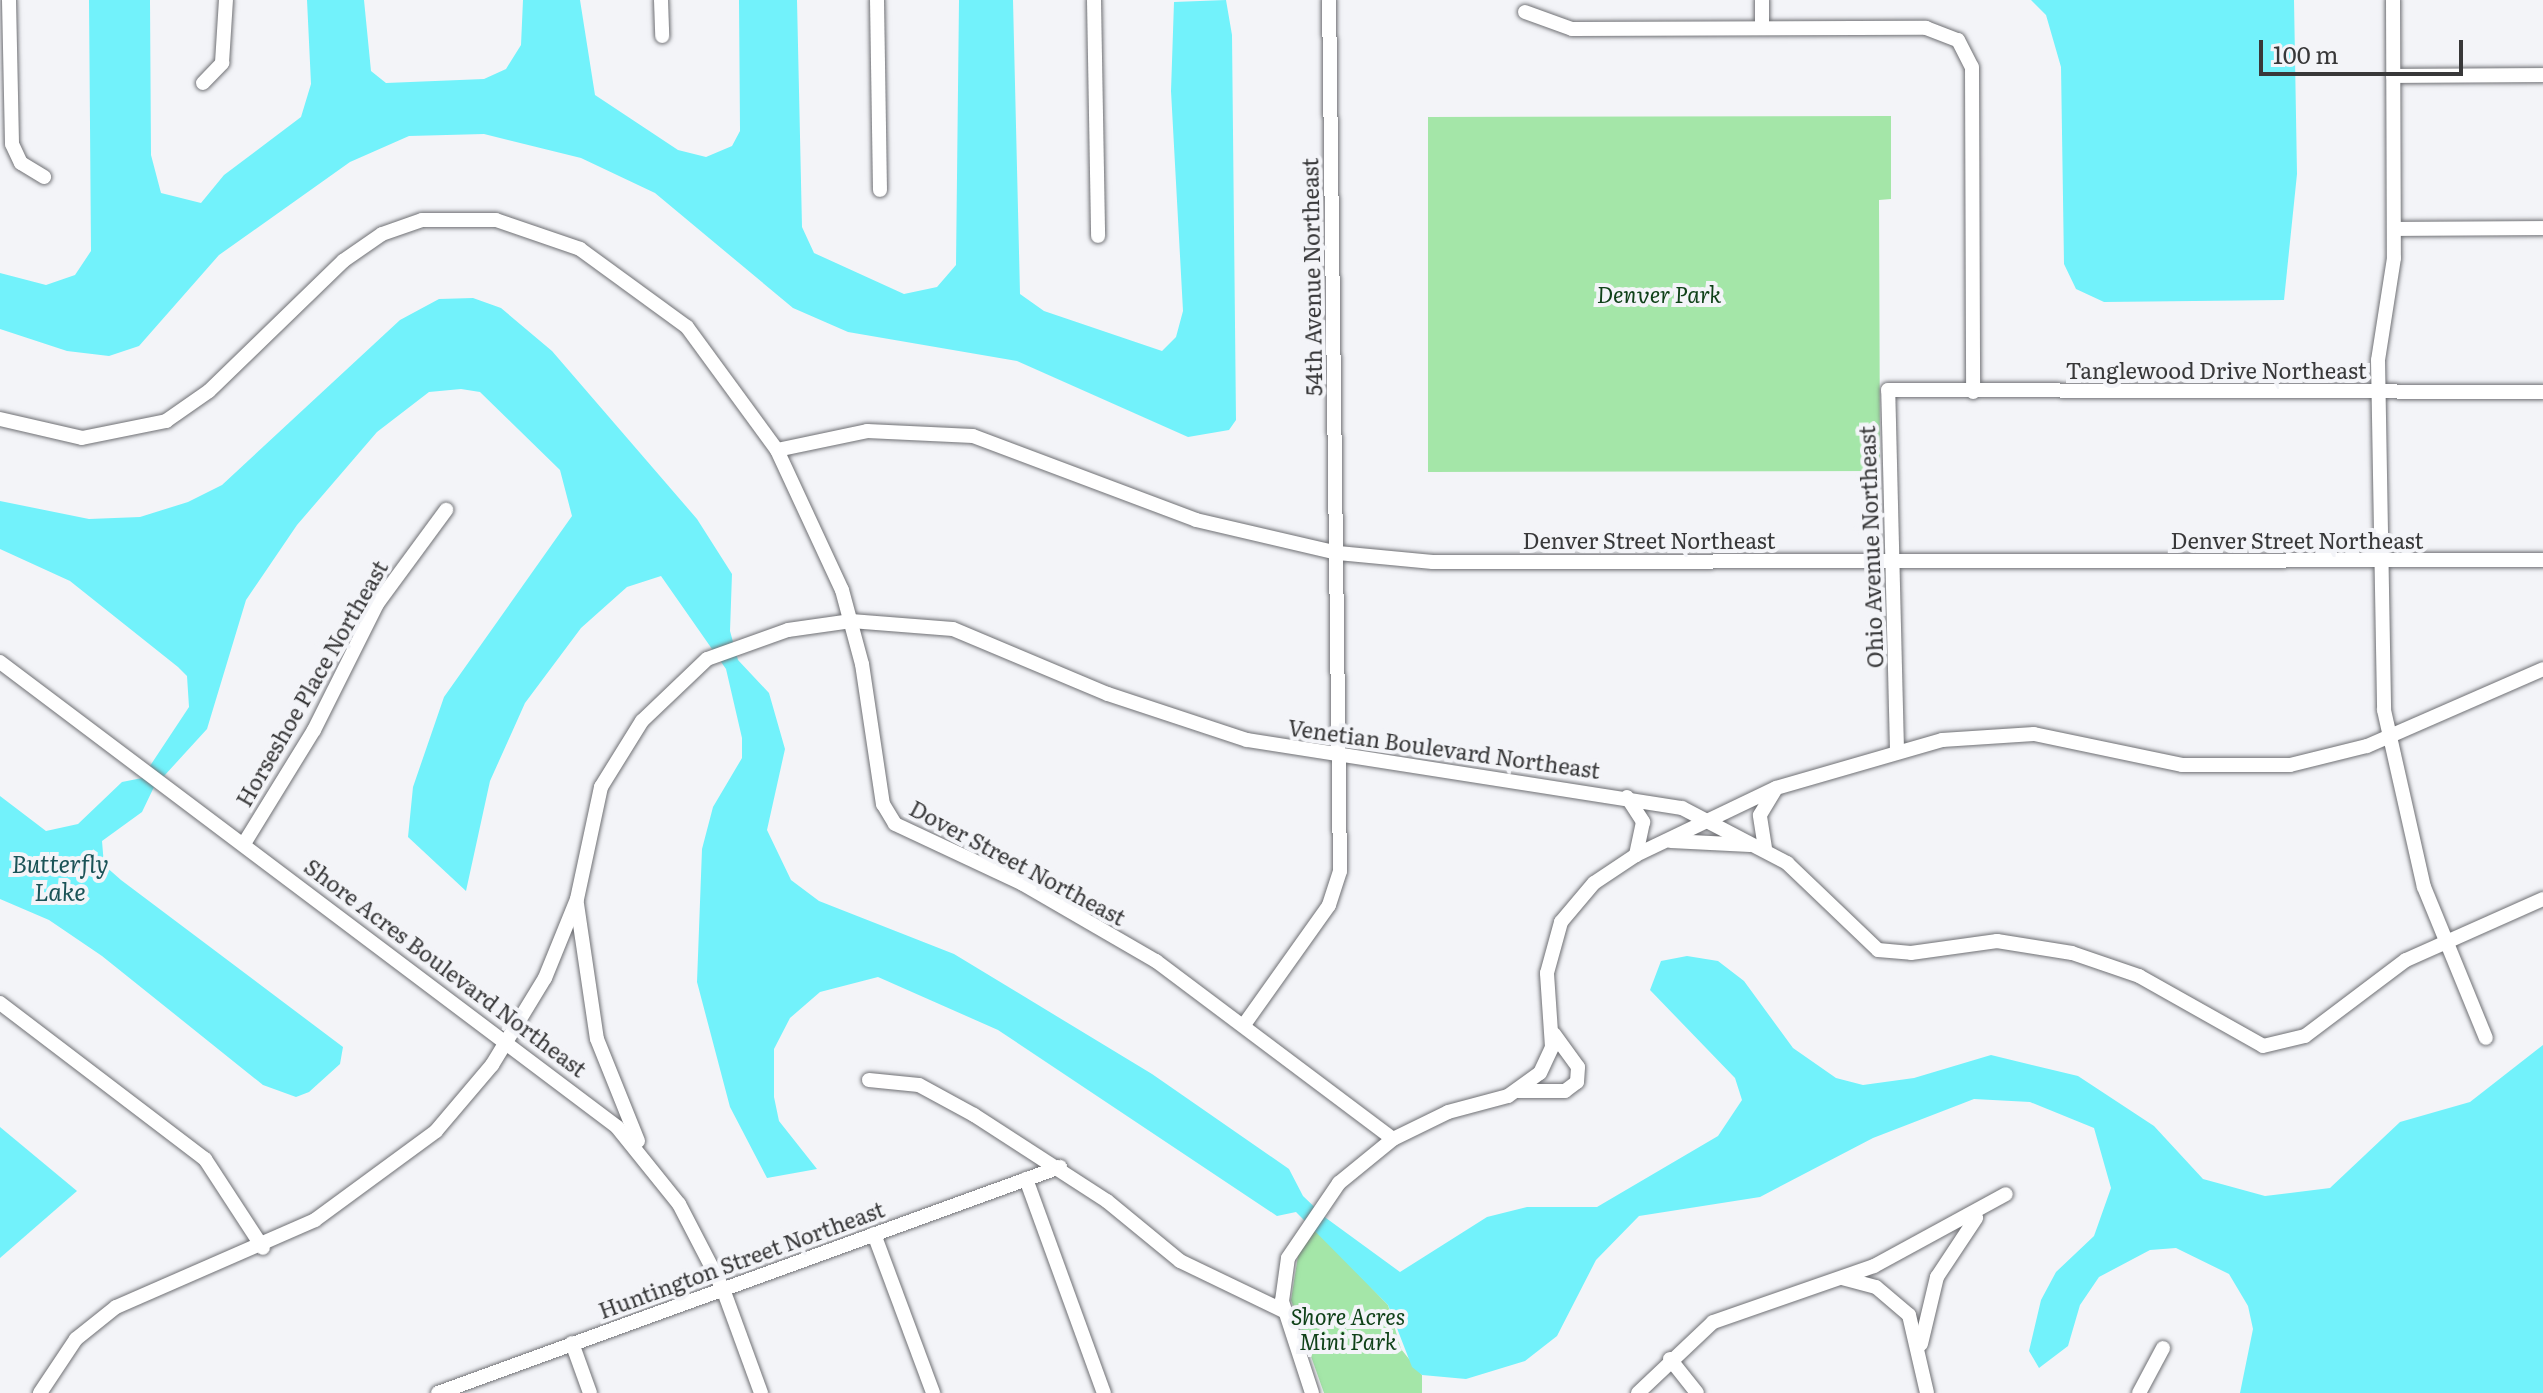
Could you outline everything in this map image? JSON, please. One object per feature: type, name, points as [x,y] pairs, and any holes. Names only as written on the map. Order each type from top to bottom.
[{"type":"street","points":[[9,0],[12,144],[21,163],[44,177]]},
{"type":"street","points":[[203,83],[222,63],[226,0]]},
{"type":"street","points":[[661,0],[662,36]]},
{"type":"street","points":[[877,0],[880,190]]},
{"type":"street","points":[[1094,0],[1098,236]]},
{"type":"street","name":"54th Avenue Northeast","points":[[1246,1022],[1335,894],[1339,758],[1338,553],[1329,0]]},
{"type":"street","points":[[1762,0],[1762,28]]},
{"type":"street","points":[[2393,0],[2394,229],[2379,393],[2380,562],[2388,738],[2404,820],[2445,942],[2486,1038]]},
{"type":"street","points":[[1525,12],[1572,29],[1939,29],[1958,40],[1972,67],[1973,392]]},
{"type":"street","points":[[2393,76],[2543,75]]},
{"type":"street","name":"Dover Street Northeast","points":[[0,419],[82,438],[166,421],[209,391],[293,302],[366,244],[422,220],[469,216],[527,227],[580,249],[663,304],[710,352],[777,450],[816,524],[851,621],[883,804],[895,824],[1093,923],[1246,1022],[1393,1139]]},
{"type":"street","points":[[2394,229],[2543,228]]},
{"type":"street","name":"Tanglewood Drive Northeast","points":[[1888,390],[2543,392]]},
{"type":"street","name":"Ohio Avenue Northeast","points":[[1888,390],[1896,562],[1897,750]]},
{"type":"street","name":"Denver Street Northeast","points":[[777,450],[867,431],[973,436],[1196,520],[1338,553],[1433,562],[2543,560]]},
{"type":"street","name":"Horseshoe Place Northeast","points":[[245,842],[314,730],[377,604],[446,510]]},
{"type":"street","name":"Venetian Boulevard Northeast","points":[[40,1393],[76,1339],[116,1307],[263,1248],[347,1201],[414,1151],[508,1042],[577,899],[601,787],[642,721],[707,659],[745,642],[851,621],[967,633],[1178,719],[1339,758],[1489,773],[1627,797],[1708,817],[1765,848],[1878,950],[1911,953],[1997,941],[2072,953],[2139,976],[2263,1046],[2305,1036],[2379,977],[2445,942],[2543,899]]},
{"type":"street","name":"Shore Acres Boulevard Northeast","points":[[0,662],[185,796],[508,1042],[645,1157],[723,1289],[761,1393]]},
{"type":"street","points":[[1518,1091],[1545,1065],[1554,1034],[1547,973],[1561,922],[1594,883],[1636,855],[1708,817],[1776,788],[1897,750],[2034,734],[2157,761],[2234,769],[2290,765],[2388,738],[2543,669]]},
{"type":"street","points":[[1661,842],[1722,840],[1765,848],[1760,815],[1776,788]]},
{"type":"street","points":[[1627,797],[1643,822],[1636,855]]},
{"type":"street","name":"Venetian Boulevard Northeast","points":[[577,899],[597,1039],[645,1157]]},
{"type":"street","points":[[0,1003],[205,1159],[263,1248]]},
{"type":"street","points":[[1312,1393],[1284,1311],[1288,1258],[1308,1224],[1323,1202],[1393,1139],[1448,1112],[1518,1091],[1565,1091],[1577,1082],[1578,1067],[1554,1034]]},
{"type":"street","points":[[869,1080],[919,1085],[1060,1167],[1180,1261],[1284,1311]]},
{"type":"street","name":"Huntington Street Northeast","points":[[438,1393],[1060,1167]]},
{"type":"street","points":[[1026,1179],[1104,1393]]},
{"type":"street","points":[[1638,1393],[1670,1359],[1713,1322],[1841,1278],[1978,1215],[2006,1194]]},
{"type":"street","points":[[1927,1393],[1921,1345],[1937,1277],[1978,1215]]},
{"type":"street","points":[[874,1234],[933,1393]]},
{"type":"street","points":[[1841,1278],[1899,1304],[1921,1345]]},
{"type":"street","points":[[572,1343],[590,1393]]},
{"type":"street","points":[[2139,1393],[2163,1348]]},
{"type":"street","points":[[1670,1359],[1697,1393]]},
{"type":"green space","name":"Denver Park","points":[[1891,116],[1891,199],[1879,200],[1880,471],[1428,472],[1428,117]]},
{"type":"green space","name":"Shore Acres Mini Park","points":[[1314,1228],[1388,1305],[1401,1349],[1422,1375],[1422,1393],[1324,1393],[1291,1300],[1298,1256]]},
{"type":"water","points":[[89,0],[150,0],[151,155],[161,193],[201,203],[224,175],[301,117],[311,84],[307,0],[364,0],[371,71],[386,83],[484,79],[506,69],[521,45],[523,0],[580,0],[595,95],[678,150],[706,157],[732,146],[740,131],[739,0],[797,0],[802,227],[814,253],[904,294],[937,287],[956,265],[959,0],[1013,0],[1020,294],[1044,311],[1162,351],[1176,337],[1183,311],[1171,91],[1174,2],[1226,0],[1232,35],[1236,420],[1229,430],[1188,437],[1017,361],[848,332],[793,308],[655,193],[581,158],[484,134],[409,136],[350,162],[219,255],[139,346],[109,356],[67,351],[0,329],[0,273],[46,285],[75,275],[91,251]]},
{"type":"water","points":[[2031,0],[2294,0],[2297,174],[2284,300],[2104,302],[2076,289],[2064,264],[2061,67],[2046,15]]},
{"type":"water","name":"Butterfly Lake","points":[[473,298],[501,308],[552,351],[697,519],[732,574],[730,631],[738,660],[769,693],[785,749],[767,830],[791,880],[819,901],[954,954],[1152,1074],[1289,1169],[1303,1196],[1326,1218],[1400,1272],[1487,1217],[1527,1207],[1597,1207],[1718,1136],[1742,1100],[1735,1078],[1650,990],[1661,961],[1687,956],[1718,961],[1744,981],[1793,1048],[1836,1078],[1863,1085],[1914,1078],[1991,1055],[2078,1076],[2154,1126],[2203,1179],[2265,1196],[2330,1188],[2400,1122],[2470,1102],[2543,1045],[2543,1393],[2240,1393],[2253,1329],[2248,1306],[2229,1274],[2176,1248],[2150,1250],[2099,1277],[2080,1305],[2068,1346],[2039,1368],[2029,1351],[2041,1300],[2056,1272],[2094,1236],[2111,1188],[2094,1128],[2030,1102],[1974,1099],[1873,1138],[1760,1197],[1639,1216],[1596,1260],[1557,1336],[1525,1361],[1466,1379],[1422,1375],[1412,1367],[1388,1305],[1296,1212],[1277,1216],[998,1030],[878,977],[820,992],[790,1018],[774,1049],[774,1097],[779,1121],[817,1169],[767,1178],[730,1107],[697,982],[702,849],[713,807],[742,758],[742,738],[726,669],[661,576],[627,587],[581,628],[525,703],[490,781],[466,891],[408,837],[413,787],[444,697],[572,516],[560,470],[480,392],[461,389],[429,392],[377,432],[297,525],[246,600],[207,729],[154,787],[142,812],[102,841],[104,865],[121,880],[343,1047],[340,1064],[309,1092],[296,1097],[263,1085],[102,956],[49,920],[0,899],[0,796],[46,831],[78,824],[122,782],[142,778],[189,707],[187,676],[178,667],[70,581],[0,549],[0,501],[89,519],[140,517],[188,502],[222,485],[400,320],[439,299]]},
{"type":"water","points":[[0,1127],[77,1191],[0,1258]]}]
